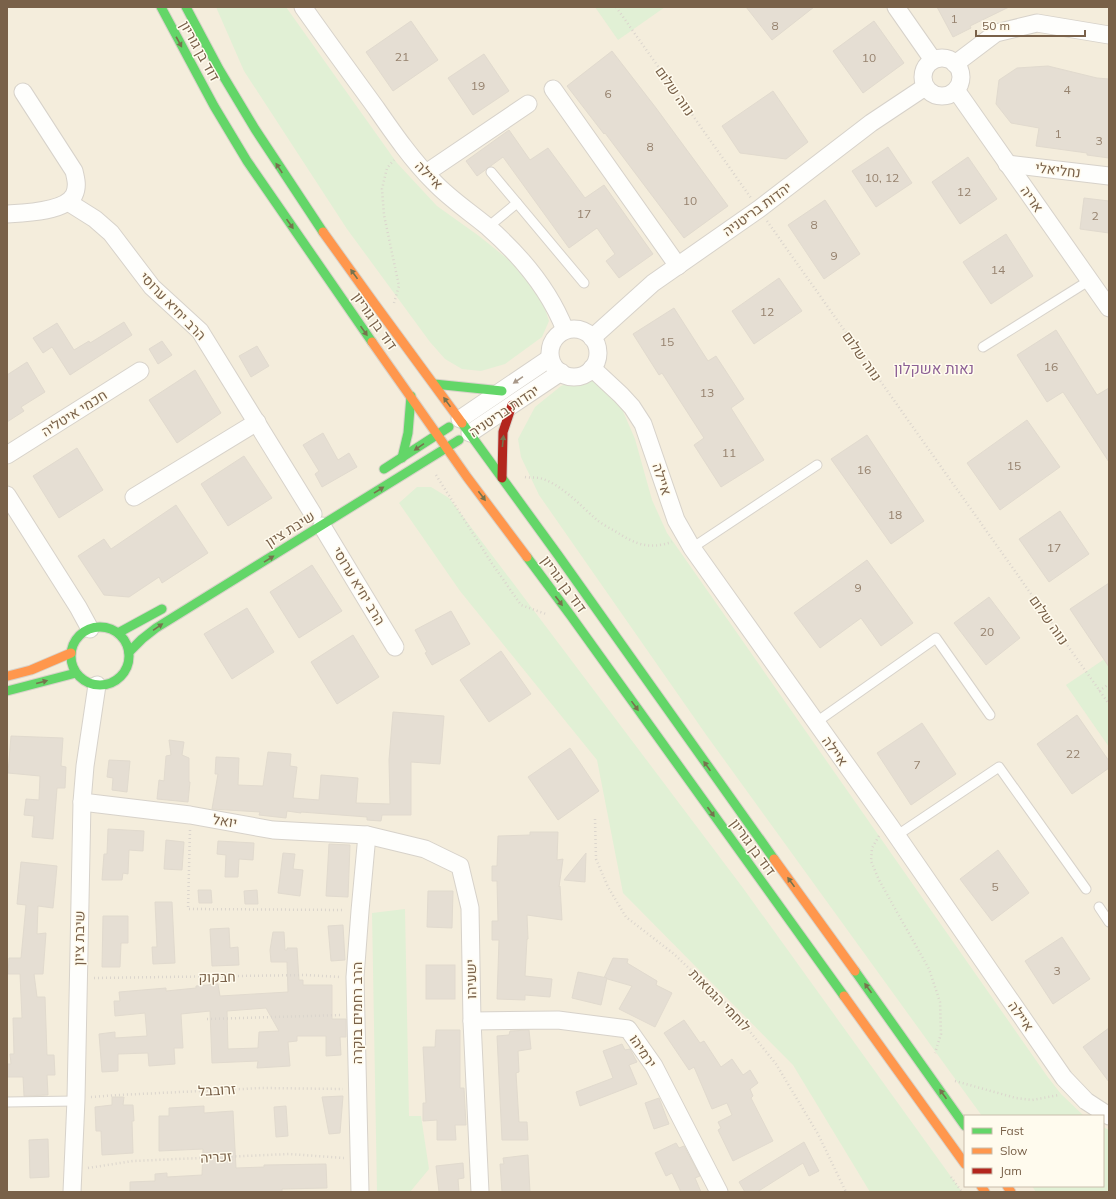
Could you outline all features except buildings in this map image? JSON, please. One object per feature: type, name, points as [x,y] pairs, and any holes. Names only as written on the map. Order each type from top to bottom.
[{"type":"main road","name":"דוד בן גוריון","points":[[161,7],[211,99],[247,161],[282,214],[467,476],[571,616],[964,1163]]},
{"type":"main road","name":"דוד בן גוריון","points":[[186,7],[261,140],[309,212],[504,480],[964,1125]]},
{"type":"main road","points":[[434,384],[502,392]]},
{"type":"main road","points":[[402,458],[408,433],[411,396]]},
{"type":"main road","points":[[504,480],[502,450],[503,432],[512,405]]},
{"type":"main road","points":[[376,474],[460,420]]},
{"type":"main road","name":"יהדות בריטניה","points":[[447,448],[470,434]]},
{"type":"main road","name":"שיבת ציון","points":[[129,652],[156,628],[315,517],[418,466],[447,448]]},
{"type":"main road","points":[[418,466],[436,465]]},
{"type":"main road","points":[[451,467],[467,476]]},
{"type":"main road","points":[[118,633],[151,616],[171,603]]},
{"type":"main road","points":[[95,627],[107,628],[118,633],[125,642],[129,652],[127,667],[123,673],[112,683],[97,685],[85,681],[76,673],[72,663],[72,647],[79,636],[90,628],[95,627]]},
{"type":"main road","points":[[7,677],[31,670],[71,653]]},
{"type":"main road","points":[[7,691],[76,673]]},
{"type":"street","name":"איילה","points":[[303,7],[405,149],[434,183],[488,227],[516,253],[532,272],[559,315],[565,330]]},
{"type":"street","points":[[896,7],[933,60]]},
{"type":"street","points":[[955,64],[996,33],[1036,23],[1109,35]]},
{"type":"street","points":[[945,58],[955,64],[959,68],[961,80],[956,90],[951,94],[940,96],[934,95],[925,87],[922,75],[928,63],[933,60],[945,58]]},
{"type":"street","name":"יהדות בריטניה","points":[[592,338],[653,284],[759,209],[871,123],[925,87]]},
{"type":"street","points":[[553,89],[678,266]]},
{"type":"street","name":"אריה","points":[[956,90],[1109,308]]},
{"type":"street","points":[[7,214],[31,213],[56,207],[68,202],[74,195],[76,182],[74,171],[23,92]]},
{"type":"street","points":[[426,173],[528,104]]},
{"type":"street","name":"נחליאלי","points":[[1007,164],[1109,176]]},
{"type":"street","name":"הרב יחיא ערוסי","points":[[68,202],[95,219],[111,233],[152,287],[200,331],[395,647]]},
{"type":"street","points":[[571,328],[587,332],[592,338],[598,351],[597,359],[592,368],[583,375],[570,376],[561,372],[553,365],[550,358],[550,350],[552,342],[557,335],[571,328]]},
{"type":"street","name":"יהדות בריטניה","points":[[460,420],[550,358]]},
{"type":"street","name":"איילה","points":[[592,368],[632,407],[643,424],[650,439],[665,490],[676,520],[689,542],[815,723],[893,831],[1064,1078],[1086,1100],[1109,1116]]},
{"type":"street","name":"חכמי איטליה","points":[[7,455],[140,370]]},
{"type":"street","name":"יהדות בריטניה","points":[[470,434],[561,372]]},
{"type":"street","points":[[134,497],[257,422]]},
{"type":"street","points":[[7,495],[90,628]]},
{"type":"street","name":"שיבת ציון","points":[[72,1192],[76,1100],[82,802],[85,766],[97,685]]},
{"type":"street","name":"יואל","points":[[82,802],[190,815],[274,830],[367,835]]},
{"type":"street","name":"הרב רחמים בוקרה","points":[[360,1192],[355,977],[367,835]]},
{"type":"street","name":"ישעיהו","points":[[367,835],[425,849],[460,866],[470,908],[472,1021],[480,1192]]},
{"type":"street","name":"ירמיהו","points":[[472,1021],[558,1020],[628,1029],[654,1066],[719,1192]]},
{"type":"lane","points":[[492,172],[584,283]]},
{"type":"lane","points":[[488,227],[517,203]]},
{"type":"lane","points":[[983,347],[1090,280]]},
{"type":"lane","points":[[689,542],[817,465]]},
{"type":"lane","points":[[815,723],[936,638],[990,715]]},
{"type":"lane","points":[[893,831],[999,766],[1086,889]]},
{"type":"lane","points":[[1099,907],[1109,922]]},
{"type":"lane","points":[[7,1102],[76,1100]]},
{"type":"path","name":"נווה שלום","points":[[616,7],[1109,704]]},
{"type":"path","points":[[384,316],[396,300],[399,286],[384,215],[382,189],[387,168],[405,149]]},
{"type":"path","points":[[436,475],[491,562],[521,605],[548,615]]},
{"type":"path","points":[[504,480],[522,477],[543,479],[579,502],[598,521],[631,541],[646,545],[660,546],[689,542]]},
{"type":"path","points":[[1099,691],[1109,684]]},
{"type":"path","points":[[190,815],[188,910],[360,911]]},
{"type":"path","name":"לוחמי הגטאות","points":[[595,819],[596,859],[608,887],[626,917],[674,954],[731,1008],[776,1064],[818,1134],[846,1192]]},
{"type":"path","points":[[893,831],[882,831],[872,848],[871,861],[879,880],[929,969],[940,1002],[941,1034],[928,1074],[1016,1098],[1032,1100],[1049,1098],[1076,1090]]},
{"type":"path","name":"חבקוק","points":[[78,979],[307,975],[355,977]]},
{"type":"path","points":[[207,1019],[355,1015]]},
{"type":"path","name":"זרובבל","points":[[76,1100],[119,1095],[262,1088],[358,1089]]},
{"type":"path","name":"זכריה","points":[[73,1170],[132,1161],[289,1154],[360,1159]]},
{"type":"path","points":[[950,1174],[962,1192]]},
{"type":"shaded area","points":[[7,7],[1109,7],[1109,1192],[7,1192]]},
{"type":"green space","points":[[216,7],[286,7],[397,163],[437,206],[479,236],[514,264],[542,300],[549,321],[542,337],[505,364],[481,371],[462,369],[445,359],[430,342],[347,229],[244,71]]},
{"type":"green space","points":[[595,7],[665,7],[618,40]]},
{"type":"green space","points":[[588,376],[606,388],[622,409],[635,439],[652,500],[667,533],[1047,1076],[1061,1094],[1083,1115],[981,1115],[707,736],[539,495],[521,457],[518,439],[535,407],[561,386]]},
{"type":"green space","points":[[417,487],[431,487],[449,498],[743,888],[962,1192],[870,1192],[793,1065],[623,893],[597,760],[460,591],[399,503]]},
{"type":"green space","points":[[1109,656],[1109,747],[1066,685]]},
{"type":"green space","points":[[405,909],[409,1116],[421,1116],[429,1169],[410,1192],[377,1192],[372,913]]},
{"type":"green space","points":[[1104,1128],[1109,1130],[1109,1192],[1036,1192],[1033,1187],[1104,1187]]},
{"type":"traffic: fast","points":[[161,7],[214,106],[247,161],[372,342]]},
{"type":"traffic: fast","points":[[186,7],[219,69],[255,129],[323,232]]},
{"type":"traffic: fast","points":[[434,384],[502,391]]},
{"type":"traffic: fast","points":[[402,458],[408,433],[411,396]]},
{"type":"traffic: fast","points":[[462,423],[558,555],[774,859]]},
{"type":"traffic: fast","points":[[384,469],[449,427]]},
{"type":"traffic: fast","points":[[129,652],[156,628],[459,440]]},
{"type":"traffic: fast","points":[[527,557],[844,996]]},
{"type":"traffic: fast","points":[[118,633],[162,609]]},
{"type":"traffic: fast","points":[[100,627],[111,629],[121,635],[127,645],[129,656],[127,667],[121,677],[111,683],[100,685],[89,683],[79,677],[73,667],[71,656],[73,645],[79,635],[89,629],[100,627]]},
{"type":"traffic: fast","points":[[7,691],[76,673]]},
{"type":"traffic: fast","points":[[855,971],[964,1125]]},
{"type":"traffic: slow","points":[[323,232],[462,423]]},
{"type":"traffic: slow","points":[[372,342],[467,477],[527,557]]},
{"type":"traffic: slow","points":[[8,676],[31,670],[71,653]]},
{"type":"traffic: slow","points":[[774,859],[855,971]]},
{"type":"traffic: slow","points":[[844,996],[964,1163]]},
{"type":"traffic: slow","points":[[982,1187],[985,1192]]},
{"type":"traffic: slow","points":[[1008,1187],[1011,1192]]},
{"type":"traffic: jam","points":[[502,478],[503,432],[512,405]]},
{"type":"district","name":"נאות אשקלון","points":[[934,368]]}]
